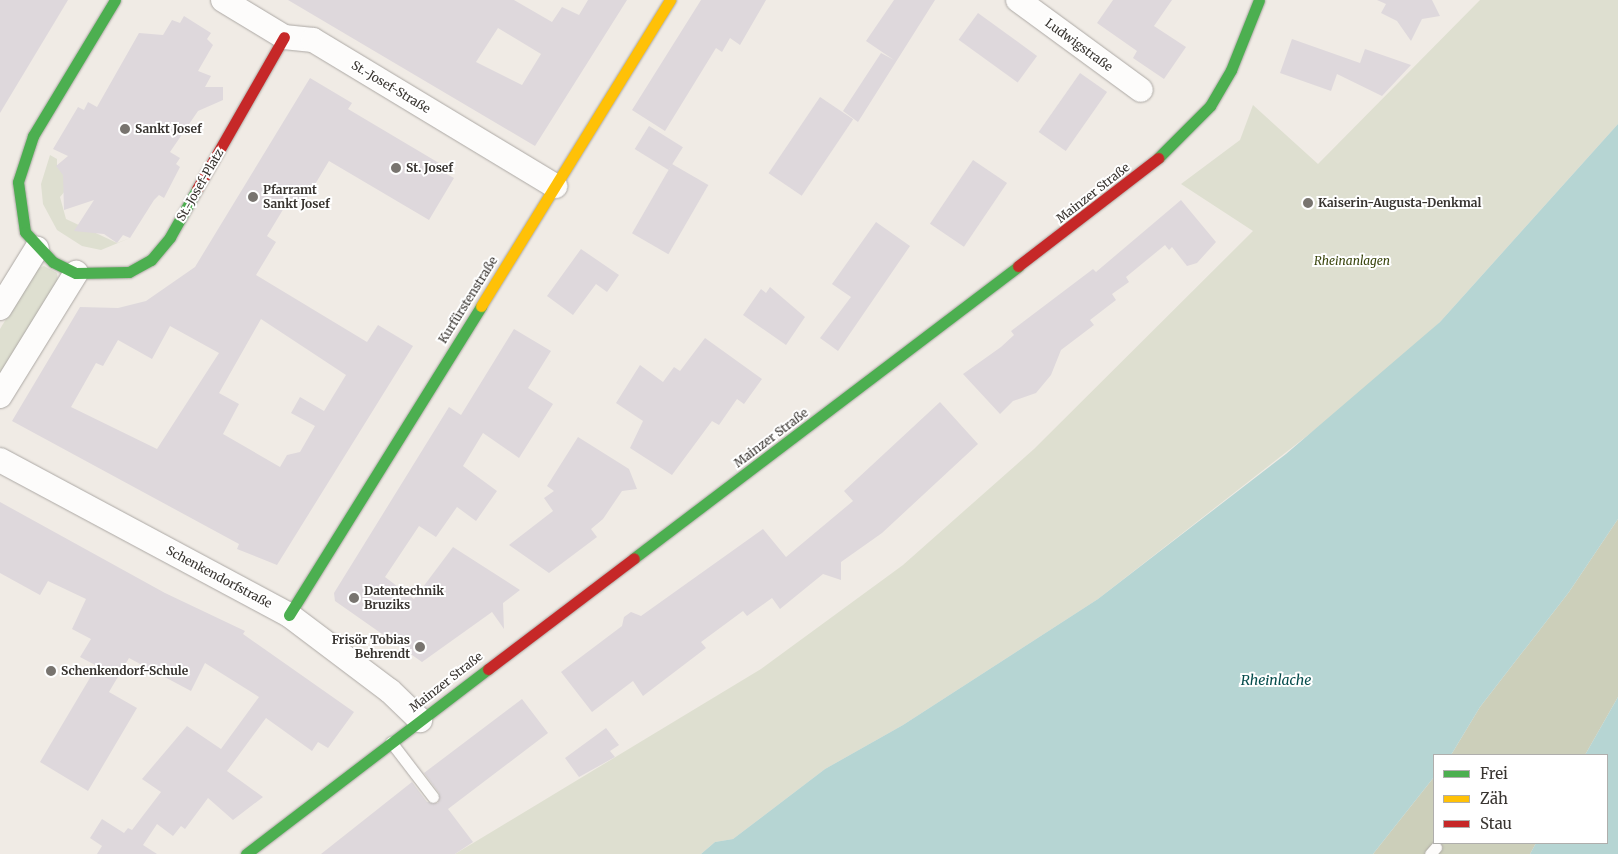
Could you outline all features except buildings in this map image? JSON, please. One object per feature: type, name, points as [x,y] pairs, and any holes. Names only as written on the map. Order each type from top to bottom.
[{"type":"street","name":"St.-Josef-Platz","points":[[115,0],[23,158],[19,207],[25,232],[37,248],[76,272],[101,276],[129,272],[151,260],[170,237],[284,37]]},
{"type":"street","name":"St.-Josef-Straße","points":[[223,0],[284,37],[313,40],[555,186]]},
{"type":"street","name":"Kurfürstenstraße","points":[[289,615],[670,0]]},
{"type":"street","name":"Ludwigstraße","points":[[1018,0],[1140,90]]},
{"type":"street","name":"Mainzer Straße","points":[[246,854],[1154,163],[1210,106],[1231,70],[1259,0]]},
{"type":"street","points":[[0,308],[37,248]]},
{"type":"street","points":[[0,396],[76,272]]},
{"type":"street","name":"Schenkendorfstraße","points":[[0,460],[289,615],[390,691],[420,720]]},
{"type":"lane","points":[[391,742],[433,797]]},
{"type":"green space","name":"Rheinanlagen","points":[[1480,0],[1618,0],[1618,124],[1440,322],[1366,390],[1098,599],[903,725],[825,769],[733,839],[715,842],[701,854],[455,854],[761,669],[903,565],[1034,449],[1253,231],[1181,184],[1240,140],[1253,105],[1318,164]]},
{"type":"green space","points":[[50,155],[57,159],[57,167],[64,168],[65,191],[60,197],[66,219],[117,243],[130,238],[101,250],[82,246],[57,230],[43,204],[41,184]]},
{"type":"green space","points":[[44,266],[57,273],[58,282],[0,378],[0,329],[36,269]]},
{"type":"green space","points":[[1618,519],[1618,697],[1586,754],[1452,754],[1480,707],[1569,592]]},
{"type":"green space","points":[[1433,778],[1433,844],[1535,844],[1530,854],[1373,854]]},
{"type":"water","name":"Rheinlache","points":[[1618,124],[1618,519],[1569,592],[1480,707],[1452,754],[1433,754],[1433,778],[1373,854],[701,854],[715,842],[733,839],[825,769],[903,725],[1098,599],[1286,454],[1440,322]]},
{"type":"water","points":[[1618,697],[1618,854],[1530,854],[1535,844],[1608,844],[1608,754],[1586,754]]},
{"type":"traffic: fast","points":[[115,0],[33,136],[18,182],[25,232],[53,262],[76,273],[129,272],[151,260],[170,237],[197,189]]},
{"type":"traffic: fast","points":[[1158,158],[1210,106],[1231,70],[1259,0]]},
{"type":"traffic: fast","points":[[634,558],[1018,266]]},
{"type":"traffic: fast","points":[[289,615],[481,306]]},
{"type":"traffic: fast","points":[[246,854],[488,669]]},
{"type":"traffic: slow","points":[[481,306],[670,0]]},
{"type":"traffic: jam","points":[[197,189],[284,37]]},
{"type":"traffic: jam","points":[[1018,266],[1158,158]]},
{"type":"traffic: jam","points":[[488,669],[634,558]]},
{"type":"place","name":"Sankt Josef","points":[[125,129]]},
{"type":"place","name":"St. Josef","points":[[396,168]]},
{"type":"place","name":"Pfarramt Sankt Josef","points":[[253,197]]},
{"type":"place","name":"Kaiserin-Augusta-Denkmal","points":[[1308,203]]},
{"type":"place","name":"Datentechnik Bruziks","points":[[354,598]]},
{"type":"place","name":"Frisör Tobias Behrendt","points":[[420,647]]},
{"type":"place","name":"Schenkendorf-Schule","points":[[51,671]]}]
